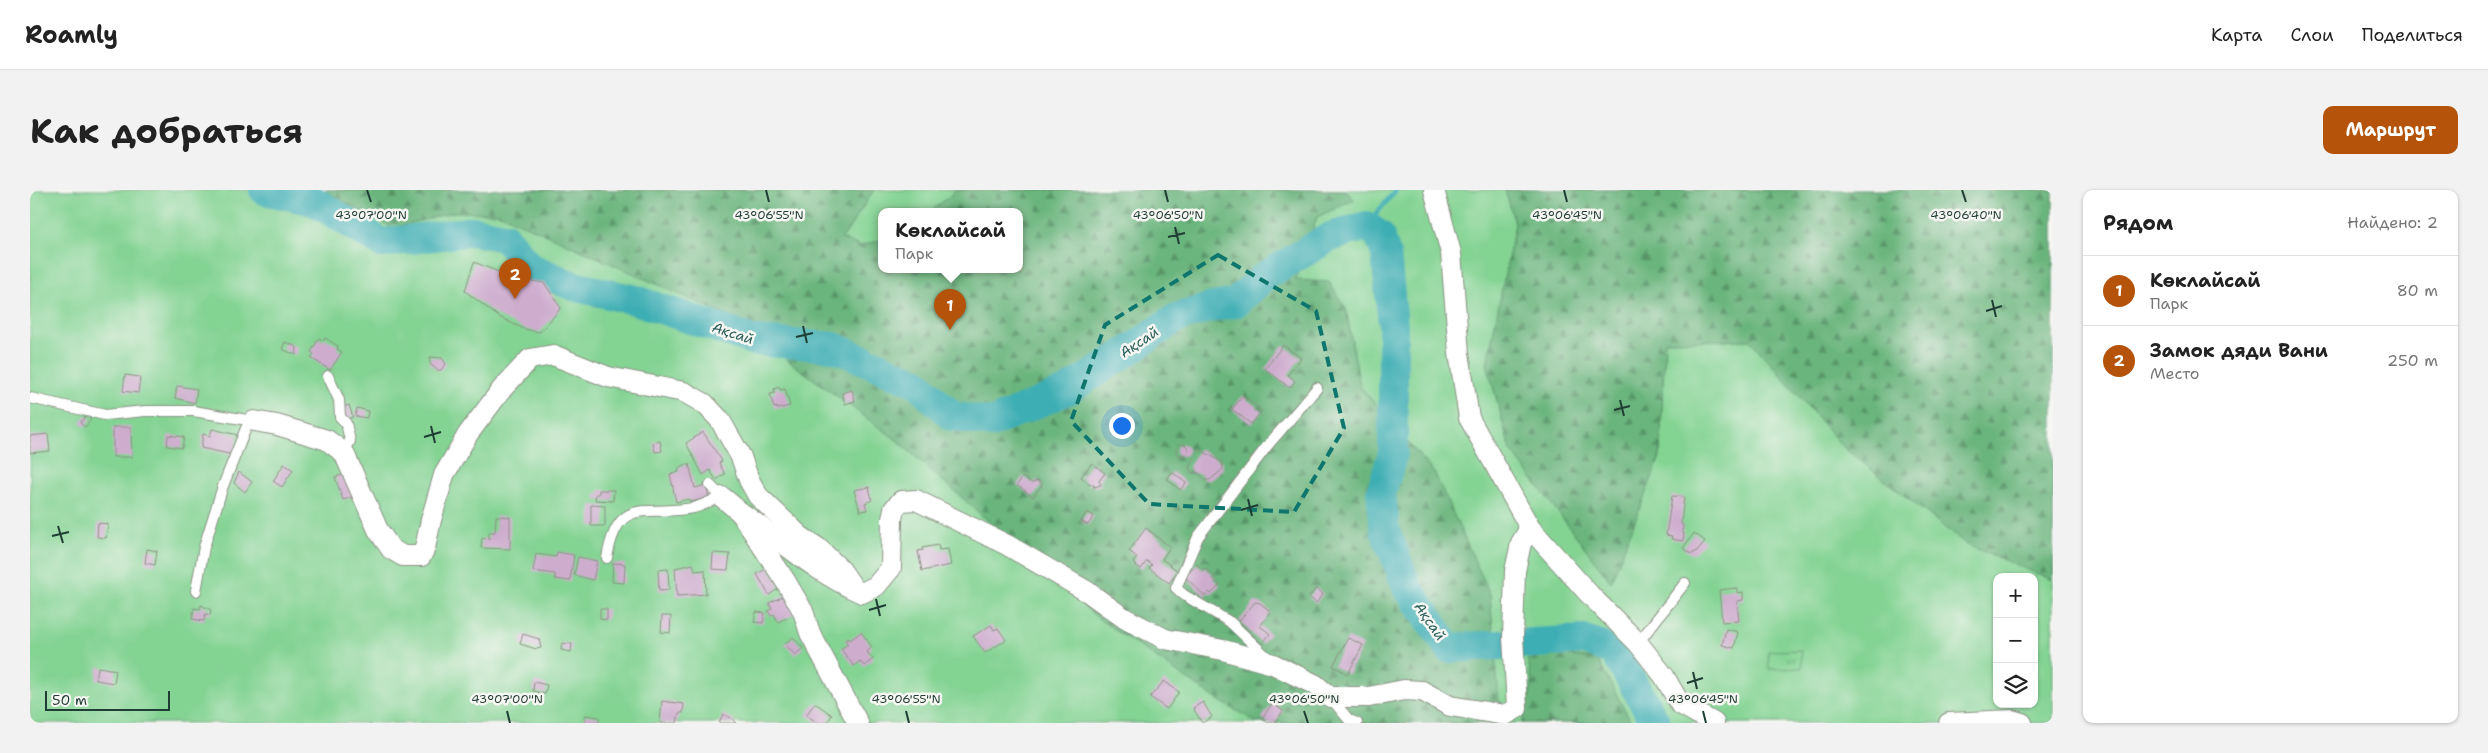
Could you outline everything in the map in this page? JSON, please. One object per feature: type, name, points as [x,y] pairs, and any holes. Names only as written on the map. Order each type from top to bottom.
[{"type":"street","points":[[1434,190],[1451,253],[1459,353],[1469,418],[1530,528],[1590,596],[1638,643],[1664,676],[1680,704],[1714,723]]},
{"type":"street","points":[[254,421],[277,425],[327,440],[344,453],[378,530],[391,550],[403,556],[421,556],[426,548],[431,520],[444,475],[468,434],[502,389],[530,359],[553,355],[608,377],[684,392],[705,404],[720,420],[741,457],[748,480],[758,496],[800,536],[818,548],[841,570],[854,590]]},
{"type":"street","points":[[716,491],[740,512],[815,568],[862,593],[876,586],[891,568],[890,535],[894,509],[901,501],[916,500],[1007,545],[1088,592],[1124,618],[1165,639],[1223,650],[1273,664],[1316,685],[1330,697],[1369,697],[1404,690],[1422,691],[1450,706],[1505,715],[1517,708],[1513,645],[1515,571],[1521,543],[1530,528]]},
{"type":"street","points":[[740,512],[803,610],[810,633],[858,723]]},
{"type":"street","points":[[1949,723],[2012,720],[2022,723]]},
{"type":"lane","points":[[328,376],[339,400],[340,417],[346,423],[350,441],[344,453]]},
{"type":"lane","points":[[1273,664],[1259,648],[1230,622],[1184,595],[1176,588],[1198,537],[1268,445],[1317,388]]},
{"type":"lane","points":[[30,398],[106,416],[145,410],[193,411],[254,421]]},
{"type":"lane","points":[[196,591],[204,547],[222,486],[246,428],[254,421]]},
{"type":"lane","points":[[607,558],[615,526],[626,515],[694,508],[716,491]]},
{"type":"lane","points":[[1638,643],[1685,583]]},
{"type":"lane","points":[[1330,697],[1349,720],[1357,723]]},
{"type":"highlighted area","points":[[1218,255],[1316,311],[1344,428],[1294,512],[1149,504],[1071,421],[1105,325]]},
{"type":"green space","points":[[30,190],[1766,190],[2053,470],[2053,723],[30,723]]},
{"type":"green space","points":[[323,190],[874,190],[842,239],[860,246],[878,241],[878,273],[1023,273],[1023,208],[935,208],[957,190],[1346,190],[1354,200],[1317,217],[1296,280],[1329,282],[1346,309],[1360,386],[1435,474],[1490,594],[1501,723],[1258,723],[1218,700],[1099,619],[898,441],[726,315],[498,213],[453,212],[393,228]]},
{"type":"green space","points":[[1505,190],[2053,190],[2053,580],[1967,545],[1843,447],[1750,340],[1665,341],[1660,457],[1611,582],[1510,449],[1487,364],[1515,224]]},
{"type":"green space","points":[[1801,650],[1802,668],[1769,669],[1768,651]]},
{"type":"green space","points":[[1546,653],[1597,659],[1632,723],[1522,723],[1532,686],[1528,657]]},
{"type":"building","points":[[474,262],[513,278],[544,283],[561,308],[540,332],[524,329],[499,317],[465,291]]},
{"type":"building","points":[[319,338],[323,341],[325,338],[338,346],[337,349],[342,352],[330,370],[311,358],[314,354],[311,352]]},
{"type":"building","points":[[285,342],[297,347],[296,355],[282,349]]},
{"type":"building","points":[[1283,345],[1301,358],[1288,375],[1295,381],[1290,388],[1265,369]]},
{"type":"building","points":[[430,357],[442,358],[446,364],[441,370],[437,370],[430,364]]},
{"type":"building","points":[[125,375],[140,377],[138,393],[123,391]]},
{"type":"building","points":[[177,386],[197,389],[195,403],[175,398]]},
{"type":"building","points":[[779,387],[780,390],[785,389],[790,406],[777,409],[777,407],[774,408],[770,394],[775,393],[774,389]]},
{"type":"building","points":[[852,390],[855,401],[845,404],[842,393]]},
{"type":"building","points":[[1243,396],[1262,411],[1251,424],[1232,409]]},
{"type":"building","points":[[349,405],[353,417],[346,419],[342,407]]},
{"type":"building","points":[[357,408],[368,411],[367,418],[355,416]]},
{"type":"building","points":[[86,415],[91,419],[85,427],[80,423]]},
{"type":"building","points":[[113,427],[131,427],[132,457],[113,457]]},
{"type":"building","points":[[212,429],[238,435],[234,455],[201,448],[203,434],[210,436]]},
{"type":"building","points":[[703,432],[722,461],[719,463],[725,474],[716,480],[710,470],[703,475],[686,443]]},
{"type":"building","points":[[48,434],[50,451],[30,453],[30,436]]},
{"type":"building","points":[[168,435],[184,437],[182,448],[167,446]]},
{"type":"building","points":[[660,441],[662,451],[655,452],[653,443]]},
{"type":"building","points":[[1182,444],[1188,450],[1182,456],[1176,450]]},
{"type":"building","points":[[1199,449],[1222,462],[1223,469],[1210,480],[1205,480],[1199,473],[1192,473],[1189,467]]},
{"type":"building","points":[[1092,463],[1105,473],[1099,481],[1101,485],[1094,487],[1093,484],[1090,485],[1081,477]]},
{"type":"building","points":[[284,464],[293,470],[282,487],[273,481]]},
{"type":"building","points":[[689,464],[695,488],[706,485],[709,498],[690,502],[689,499],[676,502],[670,474],[679,472],[678,469],[681,466]]},
{"type":"building","points":[[239,472],[252,482],[245,492],[234,483]]},
{"type":"building","points":[[1172,472],[1186,483],[1180,490],[1167,479]]},
{"type":"building","points":[[348,473],[356,496],[343,500],[335,477]]},
{"type":"building","points":[[1023,477],[1032,483],[1038,480],[1042,485],[1033,497],[1017,485]]},
{"type":"building","points":[[869,487],[872,500],[865,503],[867,510],[860,511],[854,490]]},
{"type":"building","points":[[599,490],[614,490],[613,501],[595,500]]},
{"type":"building","points":[[1672,496],[1684,497],[1681,524],[1683,525],[1682,532],[1684,533],[1683,541],[1671,539],[1672,536],[1666,535]]},
{"type":"building","points":[[591,505],[605,506],[605,526],[591,526]]},
{"type":"building","points":[[1087,512],[1094,516],[1088,525],[1081,521]]},
{"type":"building","points":[[496,516],[510,517],[510,549],[481,548],[482,538],[489,539],[489,532],[495,532]]},
{"type":"building","points":[[98,523],[108,524],[106,538],[97,537]]},
{"type":"building","points":[[1146,528],[1170,547],[1162,559],[1178,571],[1169,583],[1149,568],[1152,565],[1147,561],[1141,569],[1133,563],[1137,557],[1129,551]]},
{"type":"building","points":[[1694,533],[1705,541],[1696,552],[1691,554],[1683,548]]},
{"type":"building","points":[[938,545],[939,550],[948,549],[951,565],[922,571],[918,551],[923,550],[922,548]]},
{"type":"building","points":[[147,549],[157,551],[155,565],[145,563]]},
{"type":"building","points":[[557,552],[574,555],[570,581],[555,579],[555,574],[533,571],[536,554],[556,557]]},
{"type":"building","points":[[713,553],[730,554],[728,570],[712,569]]},
{"type":"building","points":[[578,557],[597,561],[593,580],[574,575]]},
{"type":"building","points":[[613,563],[625,564],[624,583],[612,582]]},
{"type":"building","points":[[693,564],[695,571],[705,570],[706,594],[677,596],[675,568]]},
{"type":"building","points":[[1197,564],[1215,577],[1213,579],[1220,585],[1211,594],[1209,592],[1205,596],[1185,577]]},
{"type":"building","points":[[769,567],[780,585],[777,586],[778,589],[769,595],[757,574]]},
{"type":"building","points":[[668,569],[669,590],[659,591],[658,570]]},
{"type":"building","points":[[1316,588],[1323,594],[1316,603],[1309,597]]},
{"type":"building","points":[[1737,588],[1737,593],[1743,592],[1743,600],[1737,601],[1739,621],[1722,622],[1719,590]]},
{"type":"building","points":[[790,593],[799,612],[778,622],[774,614],[771,616],[768,611],[772,609],[769,603]]},
{"type":"building","points":[[1255,602],[1260,603],[1271,612],[1260,626],[1270,634],[1262,644],[1239,621]]},
{"type":"building","points":[[201,605],[211,610],[210,615],[205,614],[204,621],[192,619],[194,608],[200,609]]},
{"type":"building","points":[[600,609],[607,609],[607,620],[600,619]]},
{"type":"building","points":[[756,612],[765,613],[763,623],[754,622]]},
{"type":"building","points":[[662,616],[671,616],[670,633],[661,632]]},
{"type":"building","points":[[991,625],[994,630],[998,628],[1006,640],[985,653],[973,636]]},
{"type":"building","points":[[1726,629],[1738,632],[1734,648],[1722,645]]},
{"type":"building","points":[[861,632],[872,647],[867,652],[873,659],[864,666],[860,661],[854,666],[841,649],[848,644],[845,640],[849,638],[850,640]]},
{"type":"building","points":[[523,634],[539,639],[541,648],[536,649],[520,644]]},
{"type":"building","points":[[793,637],[803,648],[795,655],[785,644]]},
{"type":"building","points":[[1348,638],[1363,645],[1348,674],[1333,666]]},
{"type":"building","points":[[562,643],[572,644],[571,652],[561,650]]},
{"type":"building","points":[[98,667],[116,670],[114,683],[96,680]]},
{"type":"building","points":[[1164,681],[1179,692],[1167,709],[1150,697]]},
{"type":"building","points":[[534,682],[547,685],[545,694],[533,691]]},
{"type":"building","points":[[662,701],[684,704],[683,713],[679,713],[677,723],[660,723]]},
{"type":"building","points":[[1203,702],[1212,717],[1202,723],[1193,708]]},
{"type":"building","points":[[815,703],[832,715],[827,723],[818,723],[806,715]]},
{"type":"building","points":[[1273,703],[1283,711],[1275,723],[1268,723],[1262,718]]},
{"type":"building","points":[[723,714],[731,718],[736,723],[719,723]]},
{"type":"building","points":[[585,715],[599,717],[599,723],[585,723]]},
{"type":"waterway","name":"Ақсай","points":[[264,190],[314,201],[382,243],[473,231],[505,237],[529,267],[573,286],[635,300],[755,341],[834,347],[917,383],[952,416],[991,423],[1068,390],[1176,318],[1212,307],[1235,303],[1265,276],[1330,237],[1366,226],[1379,235],[1386,254],[1393,325],[1393,453],[1381,493],[1385,530],[1407,587],[1449,648],[1584,640],[1614,651],[1656,723]]},
{"type":"waterway","points":[[1366,226],[1396,190]]},
{"type":"place","name":"Замок дяди Вани","points":[[515,299]]},
{"type":"place","name":"Көклайсай","points":[[950,330]]}]
